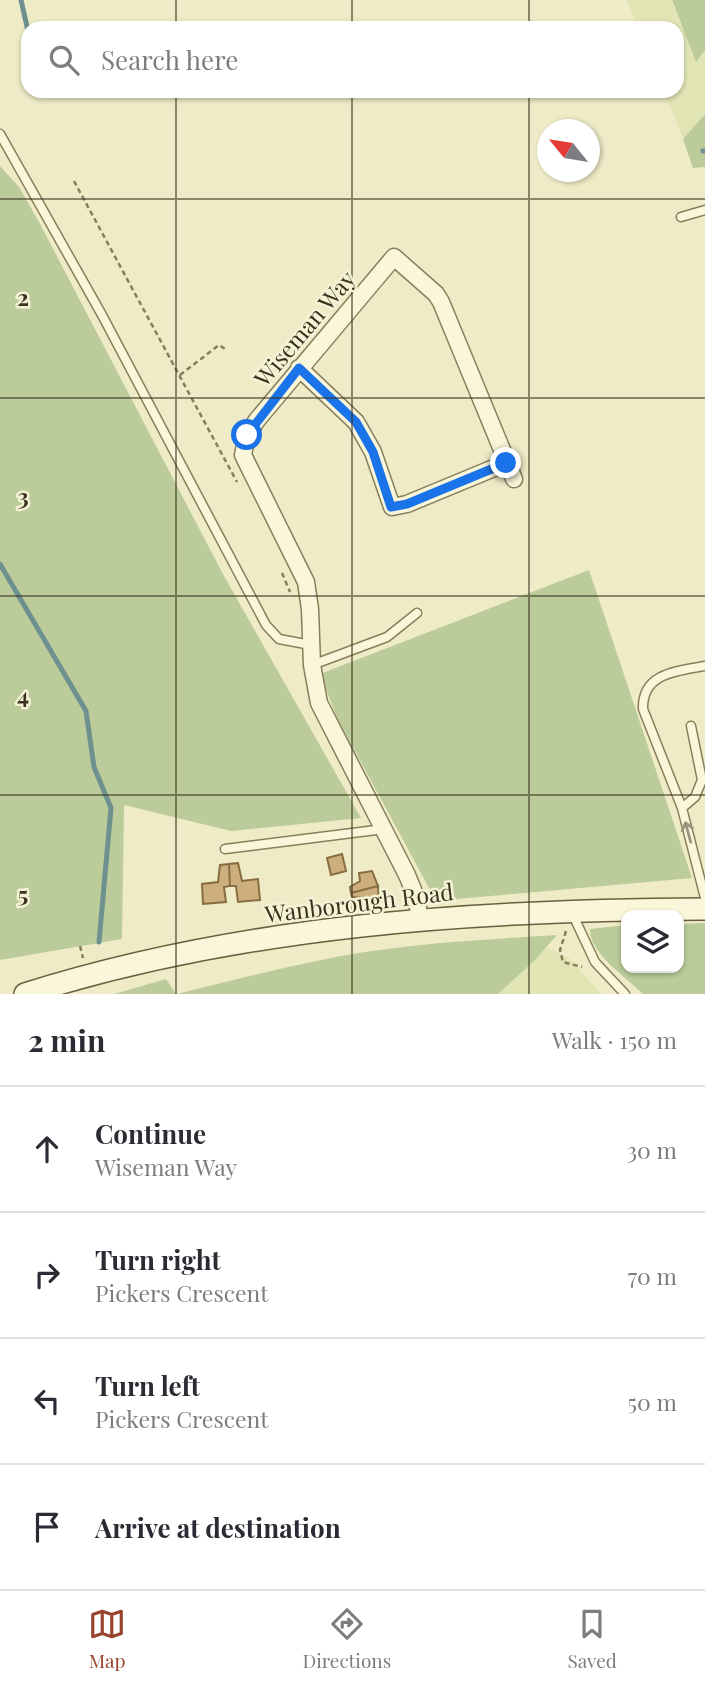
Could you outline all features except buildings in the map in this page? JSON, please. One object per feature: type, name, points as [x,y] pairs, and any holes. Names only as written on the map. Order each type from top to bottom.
[{"type":"street","name":"Wiseman Way","points":[[420,919],[412,885],[324,715],[312,665],[306,582],[243,455],[247,435],[299,368],[394,257],[436,294],[441,302],[506,463]]},
{"type":"street","points":[[299,368],[356,422],[373,452],[391,507],[407,504],[506,463],[514,479]]},
{"type":"street","name":"Wanborough Road","points":[[25,994],[110,969],[172,955],[266,939],[420,919],[573,916],[705,909]]},
{"type":"lane","points":[[0,134],[102,315],[266,625],[279,639],[311,645]]},
{"type":"lane","points":[[681,217],[705,210]]},
{"type":"lane","points":[[312,665],[387,637],[417,613]]},
{"type":"lane","points":[[705,666],[660,676],[643,698],[643,709],[682,808],[705,898]]},
{"type":"lane","points":[[682,808],[695,797],[702,780],[691,726]]},
{"type":"lane","points":[[225,849],[384,829]]},
{"type":"lane","points":[[573,916],[595,962],[625,994]]},
{"type":"path","points":[[74,181],[242,493]]},
{"type":"path","points":[[180,375],[219,345],[225,349]]},
{"type":"path","points":[[280,569],[290,594]]},
{"type":"path","points":[[573,916],[563,935],[560,950],[563,962],[573,967],[595,962]]},
{"type":"green space","points":[[627,0],[671,0],[680,21],[635,21]]},
{"type":"green space","points":[[672,0],[705,0],[705,50],[696,62],[684,31],[684,21],[680,21]]},
{"type":"green space","points":[[684,32],[696,61],[705,50],[705,114],[683,139],[667,98],[684,98]]},
{"type":"green space","points":[[705,114],[705,167],[693,168],[683,139]]},
{"type":"green space","points":[[0,166],[19,187],[39,222],[224,576],[361,818],[231,831],[124,805],[122,939],[0,960]]},
{"type":"green space","points":[[589,570],[692,878],[436,901],[337,718],[320,674]]},
{"type":"green space","points":[[705,923],[705,994],[643,994],[602,956],[591,938],[590,929],[621,926],[621,973],[684,973],[684,924]]},
{"type":"green space","points":[[557,935],[536,959],[498,994],[177,994],[365,952],[437,943]]},
{"type":"green space","points":[[547,948],[569,958],[601,994],[498,994]]},
{"type":"green space","points":[[166,979],[176,994],[114,994]]},
{"type":"waterway","points":[[21,0],[26,21]]},
{"type":"waterway","points":[[0,564],[86,711],[94,767],[111,808],[99,942]]},
{"type":"route","points":[[247,435],[299,368],[356,422],[373,452],[391,507],[407,504],[506,463]]}]
